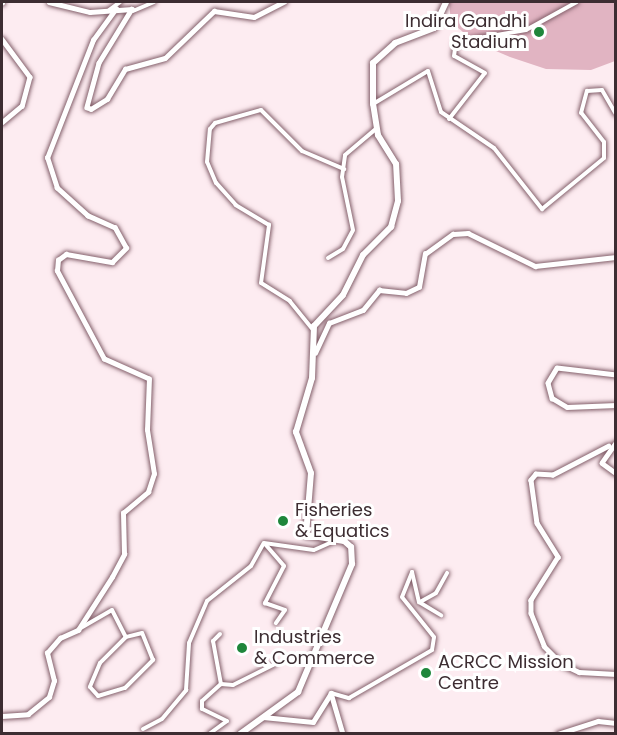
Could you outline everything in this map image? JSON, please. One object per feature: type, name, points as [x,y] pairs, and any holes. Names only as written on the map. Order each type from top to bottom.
[{"type":"highway","points":[[240,734],[298,692],[348,578],[353,556],[340,539],[306,535],[311,473],[296,432],[313,359],[314,331],[393,220],[396,164],[377,128],[371,75],[380,53],[428,33],[441,19],[446,2]]},
{"type":"street","points":[[49,2],[90,12],[116,8],[133,11],[154,2]]},
{"type":"street","points":[[109,10],[120,2]]},
{"type":"street","points":[[133,11],[99,63],[91,109],[107,99],[125,69],[165,58],[214,11],[254,17],[284,2]]},
{"type":"street","points":[[449,119],[485,73],[454,56],[456,42],[526,30],[577,2]]},
{"type":"street","points":[[78,630],[124,554],[123,513],[148,492],[154,474],[147,441],[148,379],[104,359],[57,271],[58,260],[66,254],[112,262],[126,248],[115,228],[88,216],[57,188],[47,158],[93,40],[116,8]]},
{"type":"street","points":[[2,39],[30,77],[22,106],[2,123]]},
{"type":"street","points":[[373,104],[424,70],[433,78],[439,109],[449,119],[496,150],[542,209],[604,158],[604,142],[581,113],[587,90],[602,90],[615,114]]},
{"type":"street","points":[[314,331],[290,301],[261,283],[269,225],[236,205],[216,183],[207,162],[210,129],[215,123],[261,110],[302,151],[344,169]]},
{"type":"street","points":[[328,258],[343,249],[353,230],[344,169],[348,151],[377,128]]},
{"type":"street","points":[[313,359],[328,323],[363,310],[379,290],[416,290],[424,277],[425,254],[453,234],[468,233],[536,266],[615,257]]},
{"type":"street","points":[[615,375],[557,368],[548,383],[552,398],[573,409],[615,405]]},
{"type":"street","points":[[615,443],[553,476],[536,474],[531,480],[537,523],[558,557],[531,600],[531,613],[544,646],[561,664],[579,672],[615,675]]},
{"type":"street","points":[[609,446],[610,456],[602,463],[615,473]]},
{"type":"street","points":[[264,543],[314,550],[340,539]]},
{"type":"street","points":[[264,543],[284,566],[265,603],[285,609],[276,623]]},
{"type":"street","points":[[143,729],[162,719],[186,690],[189,642],[207,601],[251,566],[264,543]]},
{"type":"street","points":[[330,693],[349,698],[429,654],[434,638],[402,597],[412,573],[419,602],[441,615]]},
{"type":"street","points":[[419,602],[436,593],[447,573]]},
{"type":"street","points":[[2,716],[28,714],[45,702],[54,681],[47,653],[60,638],[112,610],[126,638]]},
{"type":"street","points":[[142,633],[153,660],[125,688],[98,696],[90,687],[100,663],[126,638],[142,633]]},
{"type":"street","points":[[220,634],[213,641],[221,684]]},
{"type":"street","points":[[209,734],[227,721],[200,705],[221,684],[238,683],[276,664]]},
{"type":"street","points":[[263,717],[313,722],[330,693]]},
{"type":"street","points":[[330,693],[343,734]]},
{"type":"street","points":[[558,734],[598,721],[615,723]]},
{"type":"shaded area","name":"Indira Gandhi Stadium","points":[[449,2],[615,2],[615,61],[591,70],[546,69],[510,57],[475,42],[451,22]]},
{"type":"place","name":"Indira Gandhi Stadium","points":[[539,32]]},
{"type":"place","name":"Fisheries & Equatics","points":[[283,521]]},
{"type":"place","name":"Industries & Commerce","points":[[242,648]]},
{"type":"place","name":"ACRCC Mission Centre","points":[[426,673]]}]
